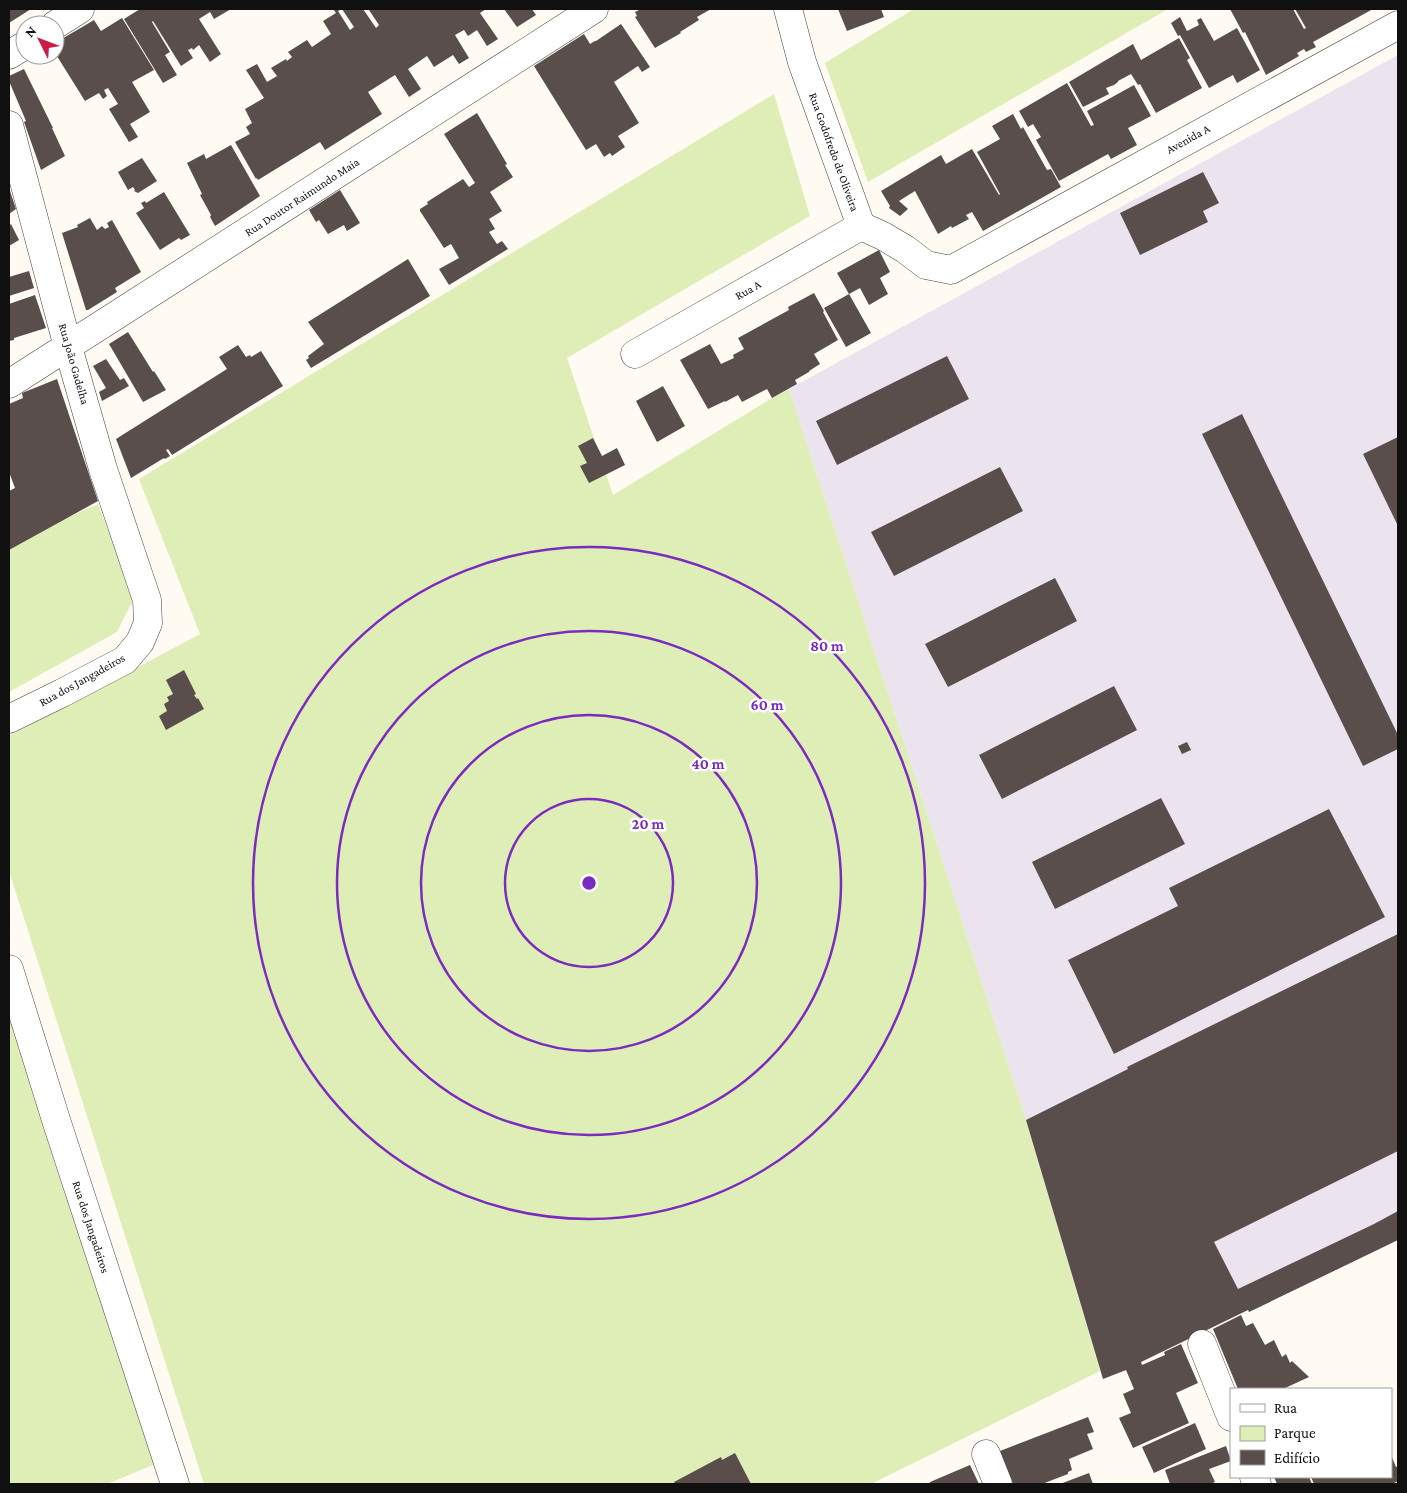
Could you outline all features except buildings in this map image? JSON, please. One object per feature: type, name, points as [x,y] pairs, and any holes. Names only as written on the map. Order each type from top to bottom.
[{"type":"street","points":[[65,19],[80,9]]},
{"type":"street","name":"Rua Doutor Raimundo Maia","points":[[9,384],[594,9]]},
{"type":"street","name":"Rua Godofredo de Oliveira","points":[[788,9],[802,62],[861,226],[905,249],[926,265],[951,270],[978,254]]},
{"type":"street","name":"Avenida A","points":[[978,254],[1398,25]]},
{"type":"street","name":"Rua João Gadelha","points":[[9,125],[68,347],[103,469],[147,600]]},
{"type":"street","name":"Rua A","points":[[635,354],[861,226]]},
{"type":"street","name":"Rua dos Jangadeiros","points":[[9,719],[124,660],[140,642],[148,623],[147,600]]},
{"type":"street","name":"Rua dos Jangadeiros","points":[[9,970],[175,1484]]},
{"type":"street","points":[[1202,1344],[1230,1414]]},
{"type":"street","points":[[986,1454],[998,1484]]},
{"type":"shaded area","points":[[1398,55],[1398,1240],[1249,1312],[1248,1310],[1126,1370],[1103,1379],[1026,1120],[789,389]]},
{"type":"green space","points":[[914,9],[1168,9],[868,182],[825,63]]},
{"type":"green space","points":[[774,94],[810,216],[567,358],[613,495],[789,389],[1026,1120],[1100,1371],[871,1484],[204,1484],[9,871],[9,736],[200,634],[139,479]]},
{"type":"green space","points":[[98,504],[134,598],[117,632],[9,692],[9,544]]},
{"type":"green space","points":[[9,1003],[158,1463],[107,1484],[9,1484]]}]
